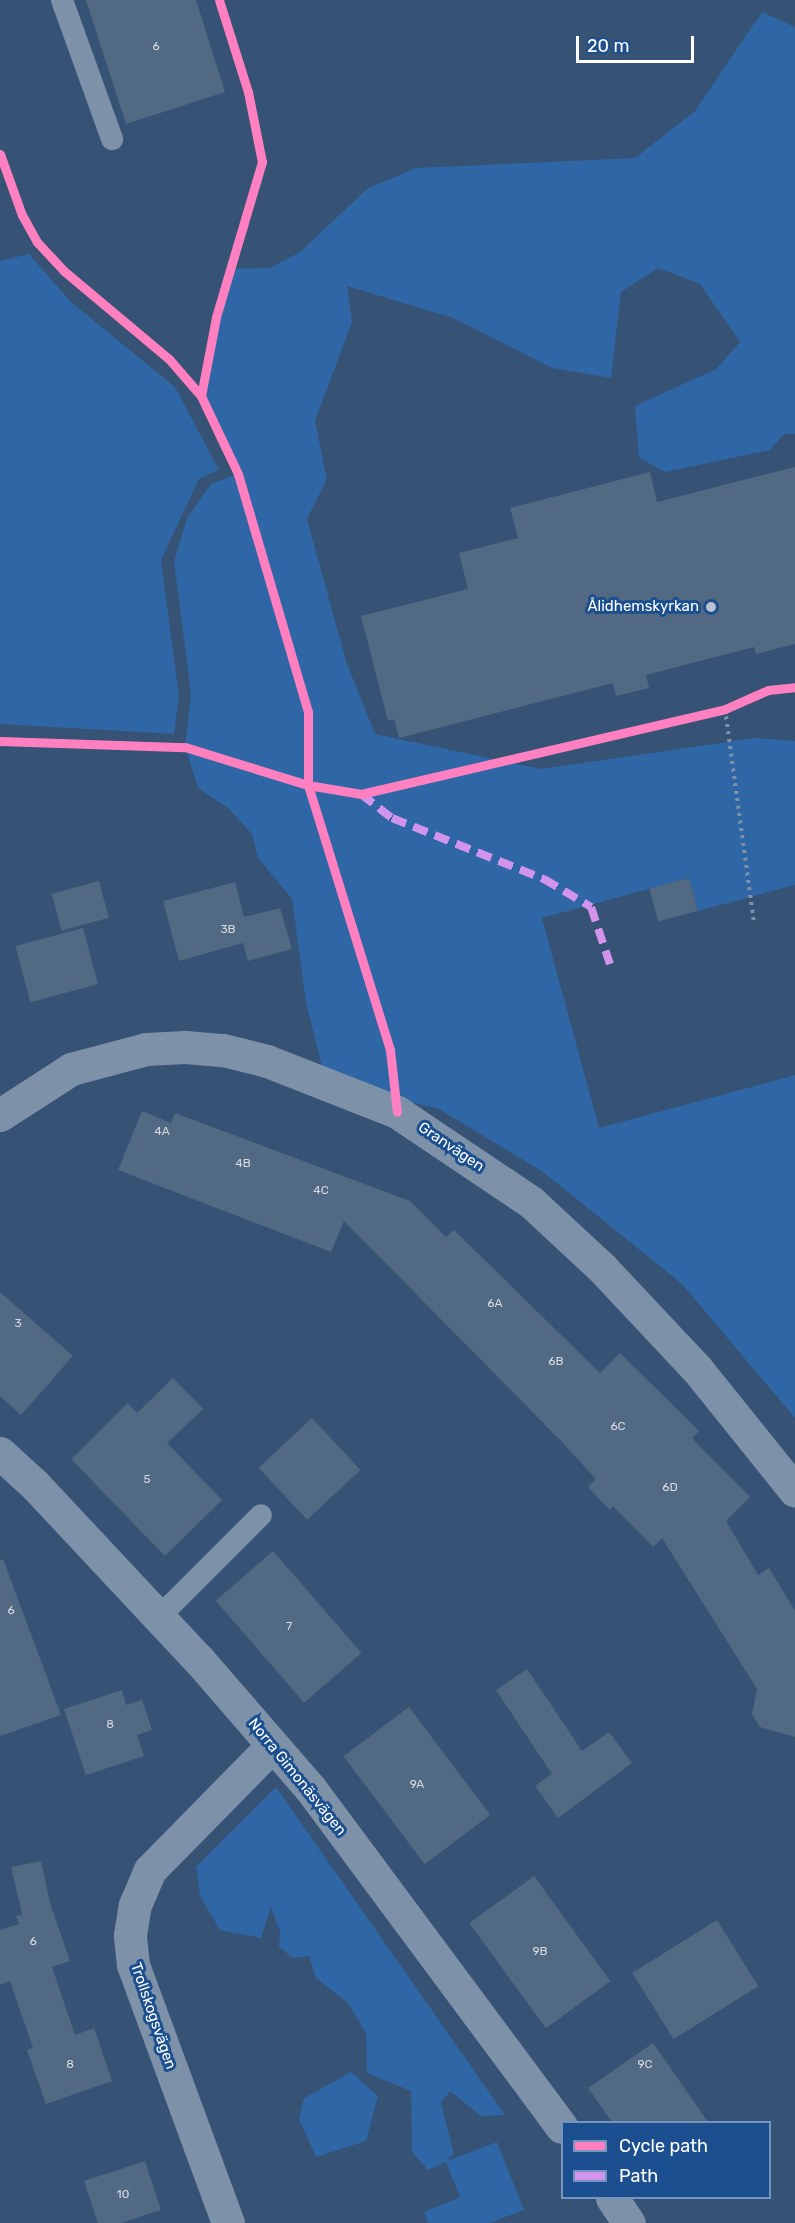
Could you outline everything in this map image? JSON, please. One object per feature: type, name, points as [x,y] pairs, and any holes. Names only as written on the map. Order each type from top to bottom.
[{"type":"street","name":"Granvägen","points":[[0,1115],[71,1069],[146,1049],[185,1047],[223,1050],[267,1060],[397,1112],[531,1202],[603,1269],[697,1369],[795,1491]]},
{"type":"street","name":"Norra Gimonäsvägen","points":[[0,1453],[36,1485],[159,1617],[310,1788],[561,2126]]},
{"type":"street","name":"Trollskogsvägen","points":[[228,2223],[133,1965],[130,1935],[135,1905],[150,1870],[272,1746]]},
{"type":"street","points":[[613,2199],[629,2223]]},
{"type":"lane","points":[[62,0],[112,139]]},
{"type":"lane","points":[[159,1617],[261,1515]]},
{"type":"path","points":[[714,712],[736,705]]},
{"type":"path","points":[[725,709],[754,923]]},
{"type":"shaded area","points":[[762,12],[795,27],[795,434],[784,434],[770,450],[665,472],[639,458],[635,406],[716,369],[740,342],[700,284],[658,268],[621,292],[611,378],[552,368],[453,318],[347,286],[352,322],[315,421],[327,479],[307,519],[346,661],[375,734],[541,769],[755,738],[795,741],[795,885],[698,911],[689,878],[542,918],[599,1128],[795,1075],[795,1418],[682,1284],[543,1172],[439,1109],[326,1082],[306,1003],[292,899],[258,858],[252,834],[228,808],[198,788],[185,747],[191,694],[174,562],[187,518],[211,484],[238,474],[201,396],[229,269],[270,268],[300,252],[368,188],[416,168],[635,158],[695,111]]},
{"type":"shaded area","points":[[29,254],[71,302],[175,387],[219,470],[199,479],[161,560],[179,696],[174,734],[0,724],[0,261]]},
{"type":"shaded area","points":[[276,1787],[505,2115],[481,2116],[450,2091],[441,2103],[454,2154],[447,2161],[497,2142],[524,2210],[490,2223],[428,2223],[424,2212],[460,2197],[446,2162],[428,2170],[412,2152],[411,2091],[367,2073],[366,2033],[348,2003],[316,1978],[309,1956],[293,1958],[279,1947],[280,1932],[271,1906],[261,1938],[220,1930],[200,1896],[196,1867]]},
{"type":"shaded area","points":[[351,2072],[378,2096],[366,2141],[316,2157],[299,2119],[304,2098]]},
{"type":"building","points":[[86,0],[196,0],[225,92],[126,124]]},
{"type":"building","name":"Ålidhemskyrkan","points":[[795,467],[795,644],[756,654],[754,647],[646,675],[649,688],[616,696],[613,683],[399,738],[394,719],[388,721],[361,616],[468,589],[459,553],[518,538],[510,508],[650,472],[657,502]]},
{"type":"building","points":[[689,878],[698,911],[658,921],[649,889]]},
{"type":"building","points":[[99,881],[109,918],[62,930],[52,894]]},
{"type":"building","points":[[235,882],[244,917],[280,908],[292,949],[248,961],[243,943],[179,961],[163,901]]},
{"type":"building","points":[[83,928],[98,984],[30,1002],[15,946]]},
{"type":"building","points":[[142,1111],[171,1123],[175,1113],[410,1201],[446,1237],[454,1230],[600,1373],[620,1353],[699,1431],[692,1438],[750,1497],[726,1521],[758,1575],[769,1568],[795,1611],[795,1737],[760,1727],[752,1714],[757,1689],[662,1538],[653,1547],[613,1506],[610,1510],[588,1487],[596,1479],[344,1221],[331,1252],[118,1170]]},
{"type":"building","points":[[0,1292],[73,1356],[21,1415],[0,1396]]},
{"type":"building","points":[[173,1378],[203,1409],[167,1443],[222,1500],[165,1556],[71,1459],[128,1403],[137,1413]]},
{"type":"building","points":[[312,1418],[360,1470],[307,1520],[259,1468]]},
{"type":"building","points":[[273,1551],[362,1653],[304,1703],[216,1601]]},
{"type":"building","points":[[3,1559],[61,1715],[0,1736],[0,1560]]},
{"type":"building","points":[[527,1669],[582,1751],[609,1732],[632,1763],[558,1818],[535,1786],[552,1774],[496,1690]]},
{"type":"building","points":[[122,1690],[126,1705],[142,1700],[152,1730],[137,1735],[144,1756],[86,1775],[64,1709]]},
{"type":"building","points":[[409,1707],[490,1815],[425,1864],[344,1756]]},
{"type":"building","points":[[41,1861],[50,1903],[70,1961],[52,1967],[75,2035],[94,2028],[112,2081],[46,2104],[27,2050],[33,2048],[10,1981],[0,1985],[0,1930],[19,1924],[16,1916],[22,1914],[11,1867]]},
{"type":"building","points":[[534,1876],[610,1981],[546,2028],[469,1923]]},
{"type":"building","points":[[717,1920],[758,1986],[674,2039],[632,1973]]},
{"type":"building","points":[[653,2043],[707,2121],[611,2121],[588,2088]]},
{"type":"building","points":[[145,2161],[161,2210],[121,2223],[98,2223],[84,2181]]},
{"type":"marked path","points":[[361,794],[392,818],[544,879],[591,907],[610,964]]},
{"type":"cycle path","points":[[201,396],[216,317],[262,162],[248,92],[219,0]]},
{"type":"cycle path","points":[[0,154],[22,215],[37,242],[64,271],[169,359],[201,396],[238,474],[308,712],[308,785],[390,1050],[397,1112]]},
{"type":"cycle path","points":[[0,741],[185,747],[308,785],[361,794],[725,709],[768,690],[795,687]]},
{"type":"place","name":"Ålidhemskyrkan","points":[[711,607]]}]
